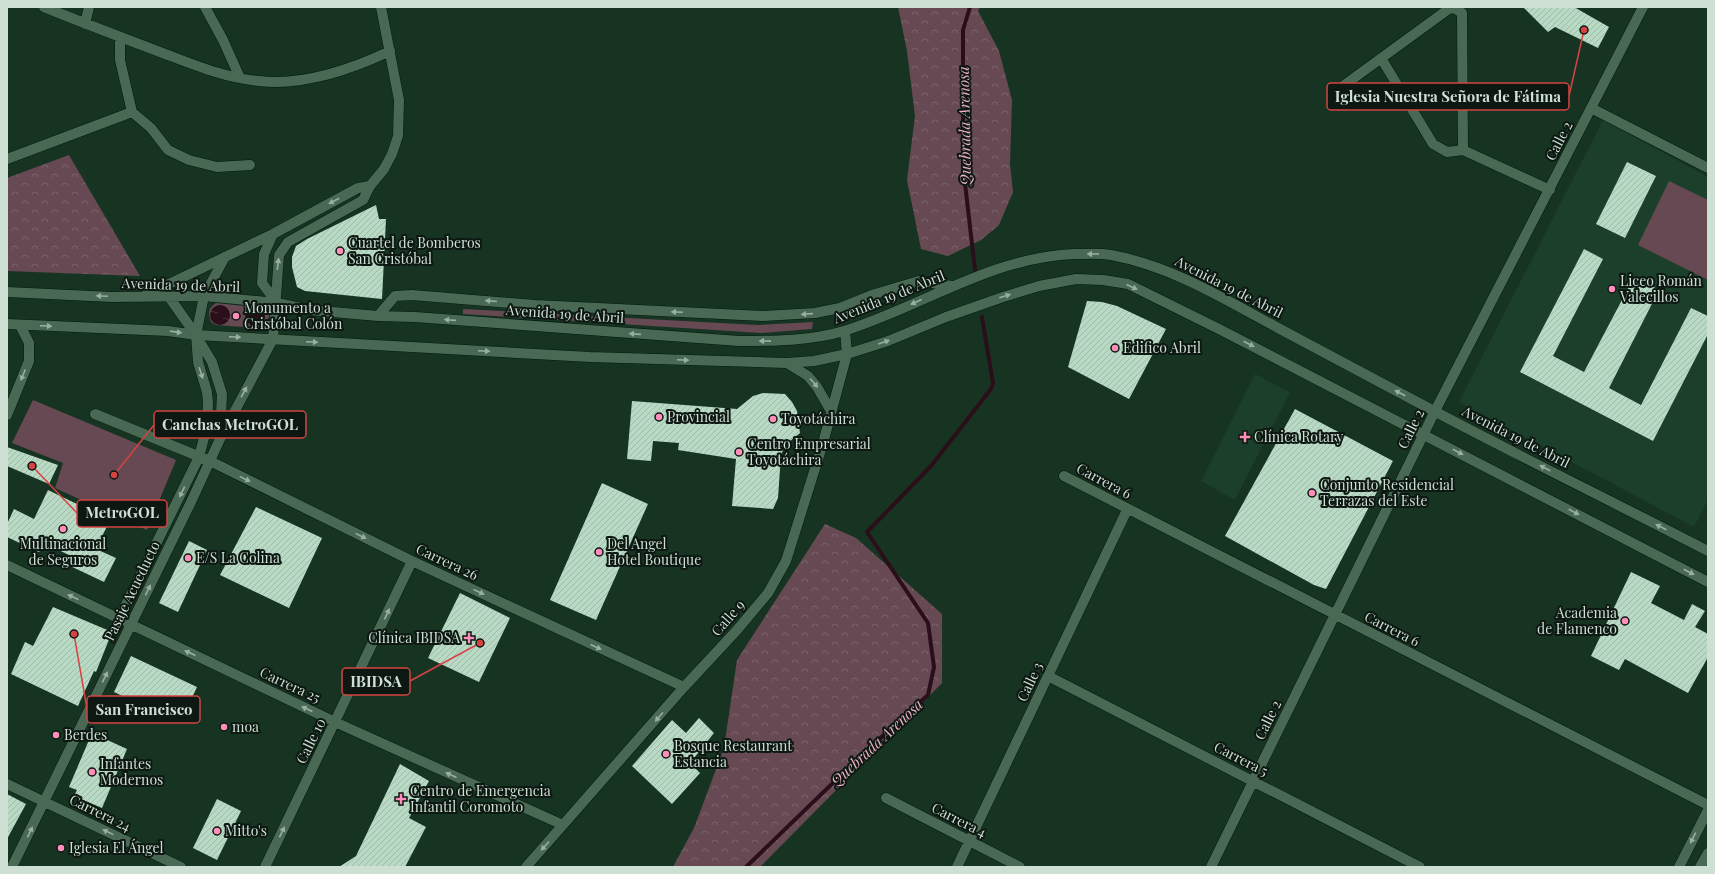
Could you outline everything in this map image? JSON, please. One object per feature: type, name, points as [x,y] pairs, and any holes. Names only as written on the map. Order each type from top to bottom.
[{"type":"street","points":[[44,7],[85,24],[215,72],[259,81],[287,81],[332,74],[363,64],[390,51]]},
{"type":"street","points":[[85,24],[89,7]]},
{"type":"street","points":[[205,7],[223,40],[240,78]]},
{"type":"street","name":"Pasaje Acueducto","points":[[12,867],[131,625],[220,439],[273,339],[279,255],[288,242],[363,200],[370,186],[384,169],[392,154],[398,136],[399,100],[380,7]]},
{"type":"street","name":"Calle 2","points":[[1211,867],[1435,411],[1643,7]]},
{"type":"street","points":[[1343,86],[1450,8],[1456,9],[1462,13],[1463,150]]},
{"type":"street","points":[[120,37],[120,60],[132,112],[150,128],[168,150],[189,160],[217,167],[250,165]]},
{"type":"street","points":[[1381,58],[1433,144],[1447,152],[1463,150],[1550,190]]},
{"type":"street","points":[[1592,108],[1708,168]]},
{"type":"street","points":[[7,159],[132,112]]},
{"type":"street","points":[[141,297],[273,234],[358,188],[370,186]]},
{"type":"street","points":[[273,234],[264,254],[262,283],[276,303]]},
{"type":"street","name":"Avenida 19 de Abril","points":[[7,292],[141,297],[204,296],[276,303],[310,310],[378,316],[415,317],[739,341],[776,341],[802,339],[845,331],[884,316],[952,286],[1010,266],[1045,257],[1072,254],[1108,254],[1150,264],[1201,286],[1435,411],[1708,551]]},
{"type":"street","points":[[118,619],[200,457],[207,426],[208,403],[207,392],[198,362],[196,335],[204,296],[225,257]]},
{"type":"street","points":[[7,324],[168,331],[196,335],[590,357],[786,363],[814,361],[847,354],[888,341],[1002,296],[1038,286],[1076,279],[1103,280],[1128,284],[1219,329],[1708,582]]},
{"type":"street","points":[[378,316],[395,296],[412,295],[535,305],[769,316],[816,313],[840,308],[875,294],[919,281],[952,286]]},
{"type":"street","points":[[169,297],[196,335],[212,362],[222,394],[220,439]]},
{"type":"street","points":[[7,415],[29,361],[29,343],[20,325]]},
{"type":"street","name":"Calle 9","points":[[526,867],[684,687],[738,630],[768,594],[786,561],[832,411],[847,354],[845,331]]},
{"type":"street","points":[[786,363],[808,376],[818,387],[832,411]]},
{"type":"street","name":"Carrera 26","points":[[95,414],[210,461],[412,561],[684,687]]},
{"type":"street","name":"Carrera 6","points":[[1064,476],[1127,510],[1708,805]]},
{"type":"street","name":"Calle 3","points":[[957,867],[1127,510]]},
{"type":"street","name":"Calle 10","points":[[266,867],[412,561]]},
{"type":"street","name":"Carrera 25","points":[[7,565],[335,722],[563,825]]},
{"type":"street","name":"Carrera 5","points":[[1048,676],[1420,867]]},
{"type":"street","name":"Carrera 24","points":[[7,784],[181,867]]},
{"type":"street","name":"Carrera 4","points":[[886,798],[1020,867]]},
{"type":"street","points":[[1679,867],[1708,810]]},
{"type":"street","points":[[1700,867],[1708,853]]},
{"type":"shaded area","name":"Liceo Román Valecillos","points":[[1603,120],[1708,177],[1708,499],[1694,527],[1459,402]]},
{"type":"shaded area","name":"Clínica Rotary","points":[[1255,374],[1290,392],[1235,500],[1201,481]]},
{"type":"green space","points":[[898,7],[980,7],[978,11],[999,51],[1012,100],[1010,164],[1013,192],[999,225],[981,240],[948,256],[921,249],[907,180],[915,116],[907,51]]},
{"type":"green space","points":[[69,155],[140,276],[7,271],[7,178]]},
{"type":"green space","points":[[1669,181],[1708,200],[1708,280],[1638,245]]},
{"type":"green space","points":[[216,303],[262,308],[267,311],[269,316],[265,325],[259,328],[216,325],[211,322],[209,314],[211,307]]},
{"type":"green space","points":[[463,309],[758,325],[813,322],[812,329],[761,333],[463,314]]},
{"type":"green space","points":[[33,400],[176,460],[147,530],[55,488],[63,463],[12,443]]},
{"type":"green space","points":[[825,524],[856,538],[942,614],[942,683],[760,867],[673,867],[694,828],[724,748],[737,660]]},
{"type":"water","points":[[216,305],[224,305],[230,311],[230,319],[224,325],[216,325],[210,319],[210,311]]},
{"type":"water","points":[[255,306],[262,309],[265,316],[262,323],[255,326],[248,323],[245,316],[248,309]]},
{"type":"building","points":[[1523,7],[1574,7],[1609,27],[1598,48],[1555,27],[1548,32]]},
{"type":"building","points":[[1627,162],[1656,176],[1625,238],[1596,224]]},
{"type":"building","name":"Cuartel de Bomberos San Cristóbal","points":[[376,205],[379,219],[386,219],[382,299],[305,291],[297,287],[292,267],[292,257],[296,246],[307,239]]},
{"type":"building","points":[[1584,249],[1603,259],[1553,356],[1584,372],[1634,277],[1659,290],[1609,388],[1641,405],[1691,308],[1708,316],[1708,334],[1653,441],[1520,372]]},
{"type":"building","name":"Edifico Abril","points":[[1087,301],[1102,302],[1117,306],[1166,329],[1129,399],[1068,367]]},
{"type":"building","name":"Centro Empresarial Toyotáchira","points":[[763,393],[785,394],[797,411],[800,433],[785,445],[781,455],[778,498],[773,509],[732,506],[736,459],[678,450],[679,443],[653,441],[651,461],[627,459],[632,401],[737,409],[753,396]]},
{"type":"building","name":"Conjunto Residencial Terrazas del Este","points":[[1295,409],[1393,461],[1326,589],[1314,585],[1225,536]]},
{"type":"building","points":[[7,447],[58,465],[49,484],[7,466]]},
{"type":"building","name":"Del Angel Hotel Boutique","points":[[602,483],[648,504],[596,620],[550,600]]},
{"type":"building","points":[[48,490],[110,520],[96,549],[116,558],[104,582],[66,564],[69,555],[44,543],[39,552],[7,537],[7,524],[14,509],[34,519]]},
{"type":"building","points":[[256,507],[322,538],[289,608],[220,575]]},
{"type":"building","points":[[189,541],[207,550],[178,612],[159,603]]},
{"type":"building","points":[[1631,572],[1660,586],[1651,603],[1684,620],[1692,604],[1705,611],[1695,627],[1708,634],[1708,657],[1688,693],[1625,659],[1619,670],[1591,656]]},
{"type":"building","name":"Clínica IBIDSA","points":[[460,593],[510,618],[479,682],[428,658]]},
{"type":"building","points":[[53,607],[112,632],[96,672],[94,671],[78,706],[11,674],[25,642],[33,646]]},
{"type":"building","points":[[131,656],[197,687],[180,723],[114,692]]},
{"type":"building","points":[[699,718],[714,733],[690,763],[700,773],[672,804],[632,766],[672,720],[686,733]]},
{"type":"building","points":[[92,733],[127,749],[102,808],[74,796],[77,790],[69,787]]},
{"type":"building","name":"Centro de Emergencia Infantil Coromoto","points":[[400,764],[429,781],[409,818],[426,827],[405,867],[339,867],[356,856]]},
{"type":"building","points":[[7,794],[26,804],[7,839]]},
{"type":"building","points":[[217,799],[241,811],[217,860],[193,848]]},
{"type":"waterway","name":"Quebrada Arenosa","points":[[970,7],[963,30],[963,166],[975,270]]},
{"type":"waterway","name":"Quebrada Arenosa","points":[[746,867],[866,751],[928,695],[934,667],[928,623],[867,532],[931,466],[991,389],[993,383],[982,317]]},
{"type":"place","name":"Iglesia Nuestra Señora de Fátima","points":[[1584,30]]},
{"type":"place","name":"Cuartel de Bomberos San Cristóbal","points":[[340,251]]},
{"type":"place","name":"Liceo Román Valecillos","points":[[1612,289]]},
{"type":"place","name":"Monumento a Cristóbal Colón","points":[[236,316]]},
{"type":"place","name":"Edifico Abril","points":[[1115,348]]},
{"type":"place","name":"Provincial","points":[[659,417]]},
{"type":"place","name":"Toyotáchira","points":[[773,419]]},
{"type":"place","name":"Clínica Rotary","points":[[1245,437]]},
{"type":"place","name":"Centro Empresarial Toyotáchira","points":[[739,452]]},
{"type":"place","name":"MetroGOL","points":[[32,466]]},
{"type":"place","name":"Canchas MetroGOL","points":[[114,475]]},
{"type":"place","name":"Conjunto Residencial Terrazas del Este","points":[[1312,493]]},
{"type":"place","name":"Multinacional de Seguros","points":[[63,529]]},
{"type":"place","name":"Del Angel Hotel Boutique","points":[[599,552]]},
{"type":"place","name":"E/S La Colina","points":[[188,558]]},
{"type":"place","name":"Academia de Flamenco","points":[[1625,621]]},
{"type":"place","name":"San Francisco","points":[[74,634]]},
{"type":"place","name":"Clínica IBIDSA","points":[[469,638]]},
{"type":"place","name":"IBIDSA","points":[[480,643]]},
{"type":"place","name":"moa","points":[[224,727]]},
{"type":"place","name":"Berdes","points":[[56,735]]},
{"type":"place","name":"Bosque Restaurant Estancia","points":[[666,754]]},
{"type":"place","name":"Infantes Modernos","points":[[92,772]]},
{"type":"place","name":"Centro de Emergencia Infantil Coromoto","points":[[401,799]]},
{"type":"place","name":"Mitto's","points":[[217,831]]},
{"type":"place","name":"Iglesia El Ángel","points":[[61,848]]}]
